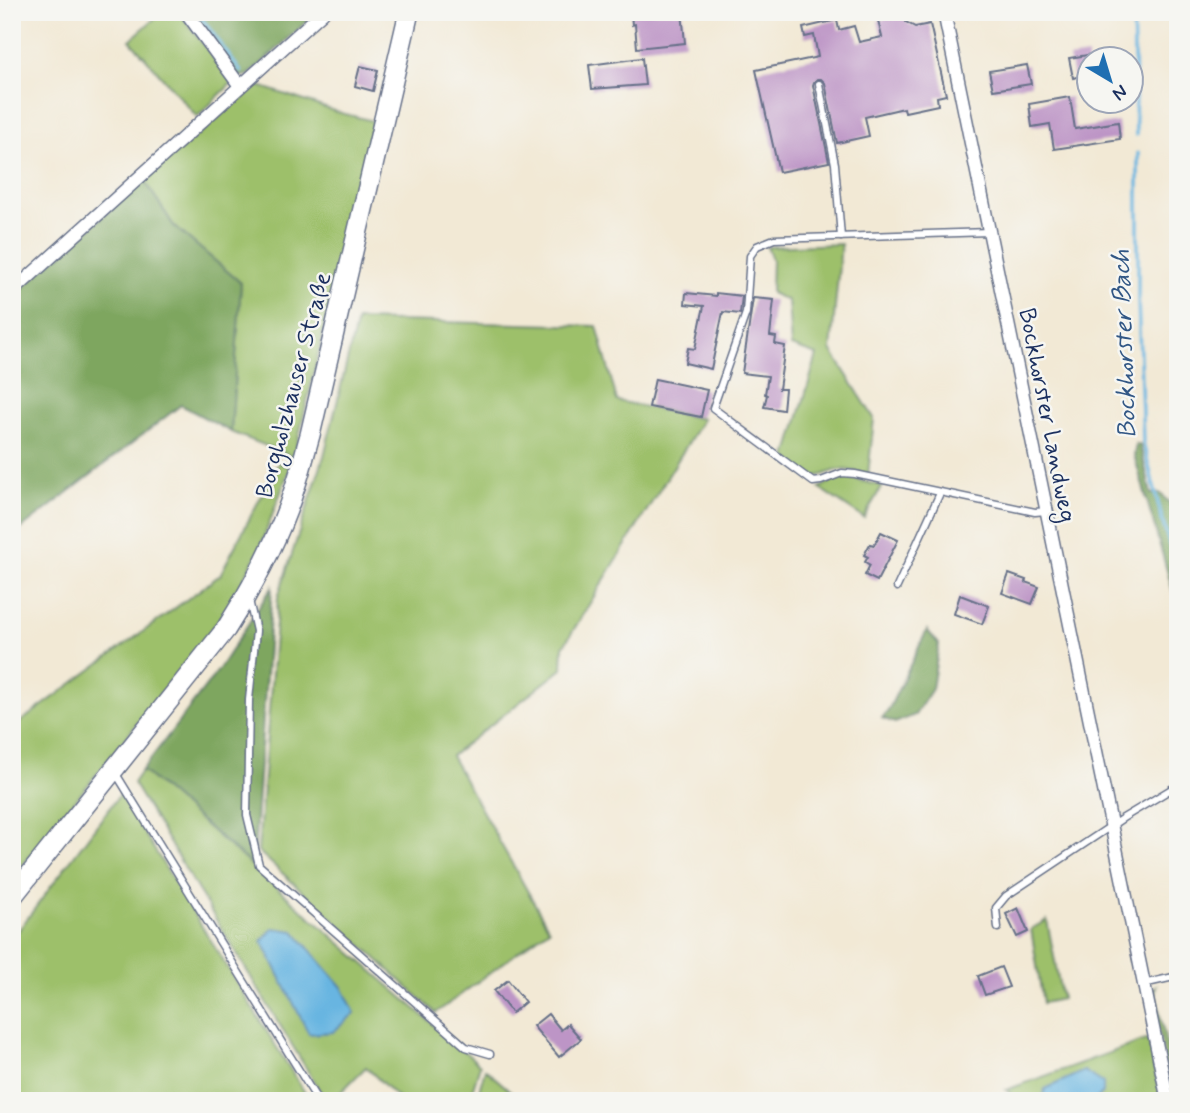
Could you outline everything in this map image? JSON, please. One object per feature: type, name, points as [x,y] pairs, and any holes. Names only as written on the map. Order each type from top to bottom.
[{"type":"main road","name":"Borgholzhauser Straße","points":[[12,897],[226,629],[273,544],[310,435],[409,12]]},
{"type":"street","points":[[187,12],[240,86]]},
{"type":"street","points":[[12,292],[323,12]]},
{"type":"street","name":"Bockhorster Landweg","points":[[944,12],[1168,1101]]},
{"type":"lane","points":[[818,84],[835,164],[841,237]]},
{"type":"lane","points":[[989,232],[774,239],[757,246],[750,256],[746,313],[713,408],[813,482],[842,473],[1035,512],[1046,511]]},
{"type":"lane","points":[[897,587],[940,493]]},
{"type":"lane","points":[[247,595],[256,631],[249,700],[247,815],[259,864],[466,1047],[490,1054]]},
{"type":"lane","points":[[113,770],[318,1101]]},
{"type":"lane","points":[[998,928],[996,908],[1006,896],[1178,785]]},
{"type":"lane","points":[[1143,985],[1178,976]]},
{"type":"green space","points":[[162,12],[179,12],[232,83],[197,117],[130,40]]},
{"type":"green space","points":[[192,12],[317,12],[249,75],[238,77]]},
{"type":"green space","points":[[257,85],[373,121],[294,457],[231,432],[241,283],[174,226],[144,180]]},
{"type":"green space","points":[[144,180],[174,226],[241,283],[231,432],[181,405],[12,536],[12,297]]},
{"type":"green space","points":[[841,244],[831,350],[874,418],[868,475],[843,470],[814,476],[787,457],[817,355],[791,346],[788,301],[771,293],[772,260],[767,247]]},
{"type":"green space","points":[[357,320],[597,326],[617,401],[703,419],[563,647],[562,669],[451,756],[549,929],[436,1013],[258,851],[278,597],[324,456]]},
{"type":"green space","points":[[1136,444],[1140,445],[1151,494],[1160,493],[1178,512],[1178,609],[1134,455]]},
{"type":"green space","points":[[279,462],[290,468],[259,550],[227,610],[12,878],[12,728],[220,575]]},
{"type":"green space","points":[[845,477],[882,486],[864,518],[819,488]]},
{"type":"green space","points":[[272,587],[253,866],[142,770],[219,669]]},
{"type":"green space","points":[[927,630],[939,644],[932,689],[915,715],[895,723],[882,718],[888,711]]},
{"type":"green space","points":[[142,770],[480,1065],[469,1101],[401,1101],[366,1067],[332,1101],[326,1101],[133,783]]},
{"type":"green space","points":[[120,794],[310,1101],[12,1101],[12,939]]},
{"type":"green space","points":[[1047,920],[1062,999],[1043,1003],[1031,929]]},
{"type":"green space","points":[[1156,986],[1178,1101],[1173,1101],[1151,991]]},
{"type":"green space","points":[[1148,1039],[1161,1101],[1021,1101],[1006,1090]]},
{"type":"green space","points":[[485,1069],[522,1101],[476,1101]]},
{"type":"water","points":[[273,928],[294,931],[342,987],[355,1013],[333,1032],[309,1034],[262,941]]},
{"type":"water","points":[[1084,1071],[1103,1083],[1103,1093],[1094,1101],[1042,1100],[1045,1089]]},
{"type":"building","points":[[631,12],[682,12],[685,43],[637,48]]},
{"type":"building","points":[[883,12],[903,12],[906,22],[915,27],[930,24],[946,95],[937,97],[938,105],[905,112],[904,108],[865,117],[869,136],[837,143],[825,83],[817,79],[813,85],[829,162],[779,172],[756,70],[818,57],[814,35],[805,37],[803,28],[837,20],[839,30],[854,26],[859,42],[882,37],[878,21],[885,19]]},
{"type":"building","points":[[1074,57],[1074,78],[1073,78],[1069,58]]},
{"type":"building","points":[[642,58],[645,85],[592,89],[589,65]]},
{"type":"building","points":[[1027,65],[1031,84],[993,90],[989,71]]},
{"type":"building","points":[[360,66],[378,70],[373,91],[355,86]]},
{"type":"building","points":[[1070,97],[1075,129],[1118,122],[1120,139],[1054,149],[1050,124],[1032,127],[1029,104]]},
{"type":"building","points":[[686,293],[742,296],[740,314],[723,312],[711,369],[685,363],[688,348],[695,349],[704,306],[685,304]]},
{"type":"building","points":[[753,298],[774,300],[770,336],[776,337],[775,344],[785,346],[779,389],[785,389],[783,410],[764,407],[768,376],[742,373]]},
{"type":"building","points":[[655,379],[707,390],[701,417],[649,407]]},
{"type":"building","points":[[881,532],[898,540],[877,581],[865,575],[870,565],[865,562],[868,557],[864,555]]},
{"type":"building","points":[[1009,574],[1039,587],[1032,604],[1002,593]]},
{"type":"building","points":[[960,595],[989,606],[982,624],[954,614]]},
{"type":"building","points":[[1018,908],[1028,932],[1017,937],[1006,914]]},
{"type":"building","points":[[1001,967],[1009,987],[985,995],[978,976]]},
{"type":"building","points":[[508,980],[525,1002],[512,1013],[494,991]]},
{"type":"building","points":[[548,1014],[561,1030],[568,1024],[581,1039],[559,1057],[533,1026]]},
{"type":"waterway","points":[[197,12],[241,72]]},
{"type":"waterway","name":"Bockhorster Bach","points":[[1133,12],[1136,135]]},
{"type":"waterway","name":"Bockhorster Bach","points":[[1138,153],[1138,299],[1143,443],[1178,571]]}]
